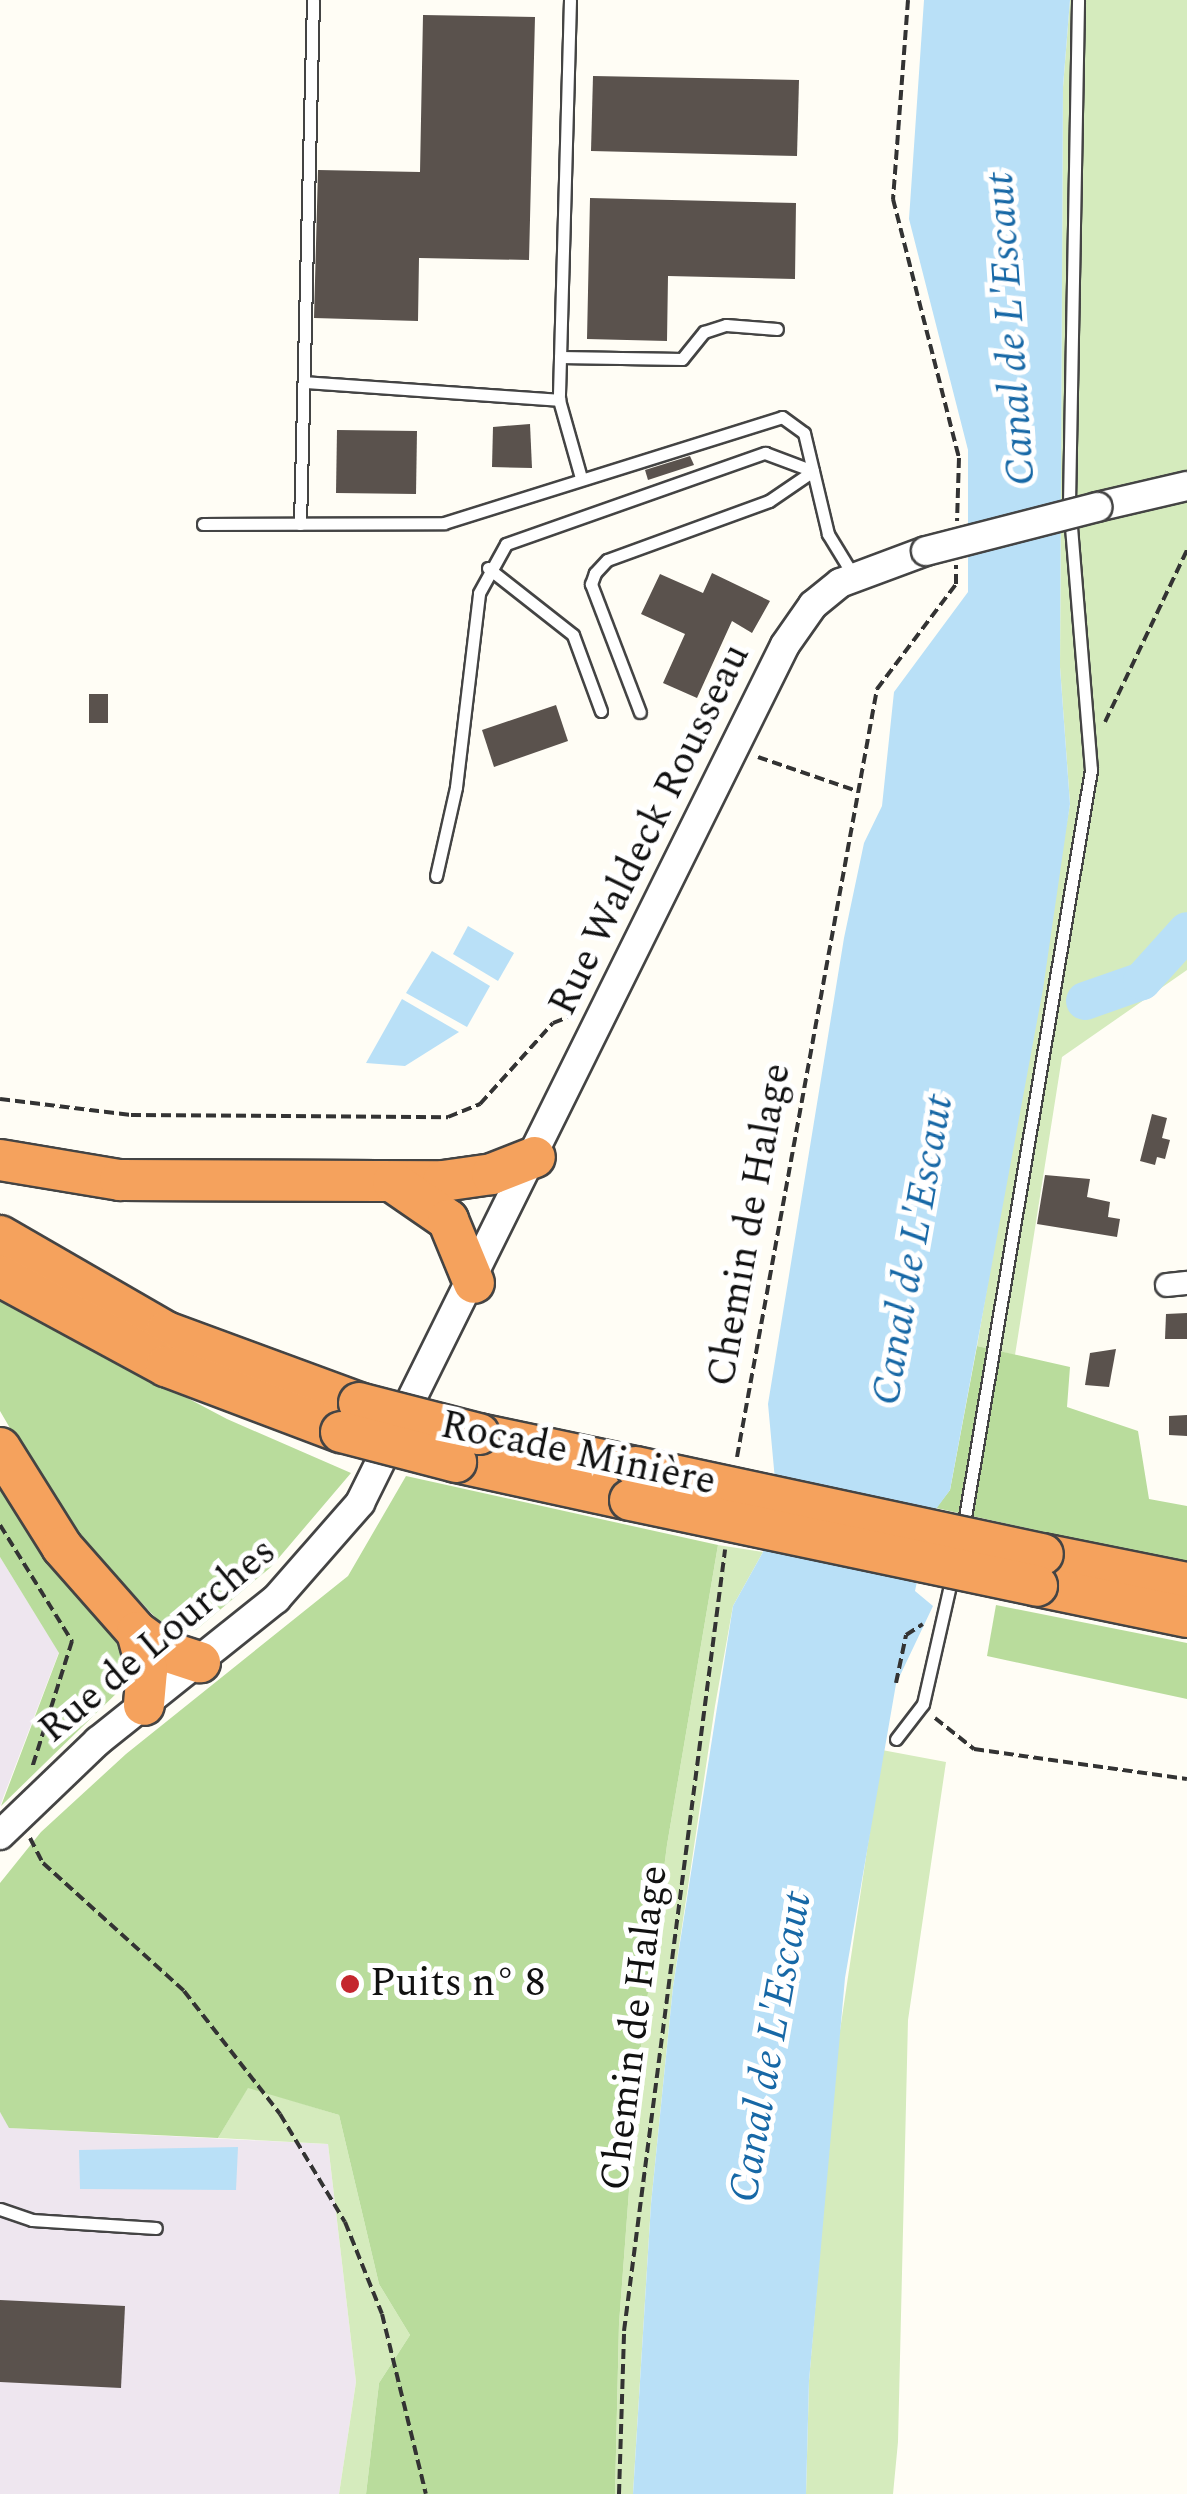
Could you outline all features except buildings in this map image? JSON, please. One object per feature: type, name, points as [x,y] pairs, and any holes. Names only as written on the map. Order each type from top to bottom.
[{"type":"highway","points":[[0,1160],[120,1180],[387,1180],[476,1177],[535,1157]]},
{"type":"highway","points":[[387,1180],[448,1220],[474,1283]]},
{"type":"highway","name":"Rocade Minière","points":[[0,1236],[166,1332],[350,1418]]},
{"type":"highway","name":"Rocade Minière","points":[[0,1276],[166,1366],[468,1448],[1040,1570],[1187,1617]]},
{"type":"highway","points":[[0,1448],[53,1534],[137,1632],[162,1650],[200,1662]]},
{"type":"highway","name":"Rocade Minière","points":[[1040,1570],[1187,1583]]},
{"type":"highway","points":[[137,1632],[146,1658],[144,1705]]},
{"type":"street","name":"Rue Waldeck Rousseau","points":[[391,1450],[734,748],[793,631],[814,605],[853,575],[926,550],[1187,486]]},
{"type":"street","name":"Rue de Lourches","points":[[9,1826],[306,1568],[360,1503],[391,1450]]},
{"type":"lane","points":[[300,524],[313,0]]},
{"type":"lane","points":[[570,0],[558,400],[581,478]]},
{"type":"lane","points":[[896,1740],[924,1704],[966,1514],[1063,958],[1091,754],[1069,503],[1078,0]]},
{"type":"lane","points":[[560,357],[682,359],[704,332],[715,328],[777,329]]},
{"type":"lane","points":[[304,382],[558,400]]},
{"type":"lane","points":[[203,524],[444,523],[782,416],[804,433],[828,534],[853,575]]},
{"type":"lane","points":[[436,876],[488,568],[506,544],[722,464],[765,453],[813,471]]},
{"type":"lane","points":[[640,712],[591,584],[595,572],[606,560],[768,502],[813,471]]},
{"type":"lane","points":[[488,568],[573,636],[601,712]]},
{"type":"lane","points":[[0,2210],[32,2220],[156,2228]]},
{"type":"path","points":[[908,0],[893,198],[959,458],[957,530]]},
{"type":"path","name":"Chemin de Halage","points":[[736,1458],[876,689],[956,584],[957,548]]},
{"type":"path","points":[[1091,754],[1154,607],[1187,550]]},
{"type":"path","points":[[734,748],[857,791]]},
{"type":"path","points":[[0,1099],[131,1115],[448,1117],[488,1097],[562,1016],[576,1012],[602,1022]]},
{"type":"path","points":[[0,1525],[72,1642],[9,1826],[43,1863],[184,1991],[299,2144],[345,2222],[382,2314],[426,2494]]},
{"type":"path","name":"Chemin de Halage","points":[[619,2494],[624,2331],[726,1536]]},
{"type":"path","points":[[896,1684],[906,1635],[925,1623]]},
{"type":"path","points":[[924,1704],[974,1749],[1187,1779]]},
{"type":"shaded area","points":[[0,1557],[59,1652],[0,1806]]},
{"type":"shaded area","points":[[0,2112],[10,2128],[328,2144],[356,2382],[339,2494],[0,2494]]},
{"type":"green space","points":[[1070,0],[1187,0],[1187,970],[1062,1057],[1015,1355],[977,1346],[1070,804],[1060,667],[1063,87]]},
{"type":"green space","points":[[0,1299],[227,1419],[351,1473],[271,1567],[196,1630],[170,1633],[63,1519],[0,1411]]},
{"type":"green space","points":[[977,1346],[1070,1367],[1067,1407],[1138,1431],[1149,1499],[1187,1506],[1187,1564],[936,1508],[950,1490]]},
{"type":"green space","points":[[406,1476],[718,1545],[667,1845],[638,2071],[619,2324],[615,2494],[366,2494],[379,2383],[410,2335],[379,2284],[339,2115],[248,2088],[218,2138],[9,2128],[0,2112],[0,1883],[41,1832],[126,1754],[348,1576]]},
{"type":"green space","points":[[0,1483],[91,1600],[126,1659],[123,1687],[1,1806],[59,1653],[0,1557]]},
{"type":"green space","points":[[718,1545],[763,1552],[733,1606],[715,1706],[673,1987],[651,2204],[633,2494],[615,2494],[619,2324],[638,2071],[667,1845]]},
{"type":"green space","points":[[996,1605],[1187,1643],[1187,1699],[987,1656]]},
{"type":"green space","points":[[882,1750],[946,1762],[908,2020],[898,2442],[893,2494],[806,2494],[809,2381],[836,2057]]},
{"type":"green space","points":[[248,2087],[339,2115],[379,2284],[410,2335],[379,2383],[366,2494],[339,2494],[356,2382],[328,2144],[218,2138]]},
{"type":"water","name":"Canal de L'Escaut","points":[[924,0],[1070,0],[1063,87],[1060,667],[1070,804],[1043,989],[950,1490],[931,1516],[915,1591],[933,1606],[896,1684],[845,1978],[809,2381],[806,2494],[633,2494],[651,2204],[673,1987],[733,1606],[763,1552],[775,1480],[768,1404],[844,938],[864,843],[882,806],[894,692],[968,592],[968,450],[909,219]]},
{"type":"water","points":[[468,926],[514,953],[498,981],[453,954]]},
{"type":"water","points":[[432,951],[490,986],[467,1027],[406,993]]},
{"type":"water","points":[[402,999],[459,1032],[405,1066],[366,1063]]},
{"type":"water","points":[[238,2147],[236,2190],[80,2189],[79,2150]]},
{"type":"waterway","points":[[1085,1001],[1142,981],[1187,931]]},
{"type":"place","name":"Puits n° 8","points":[[350,1984]]}]
